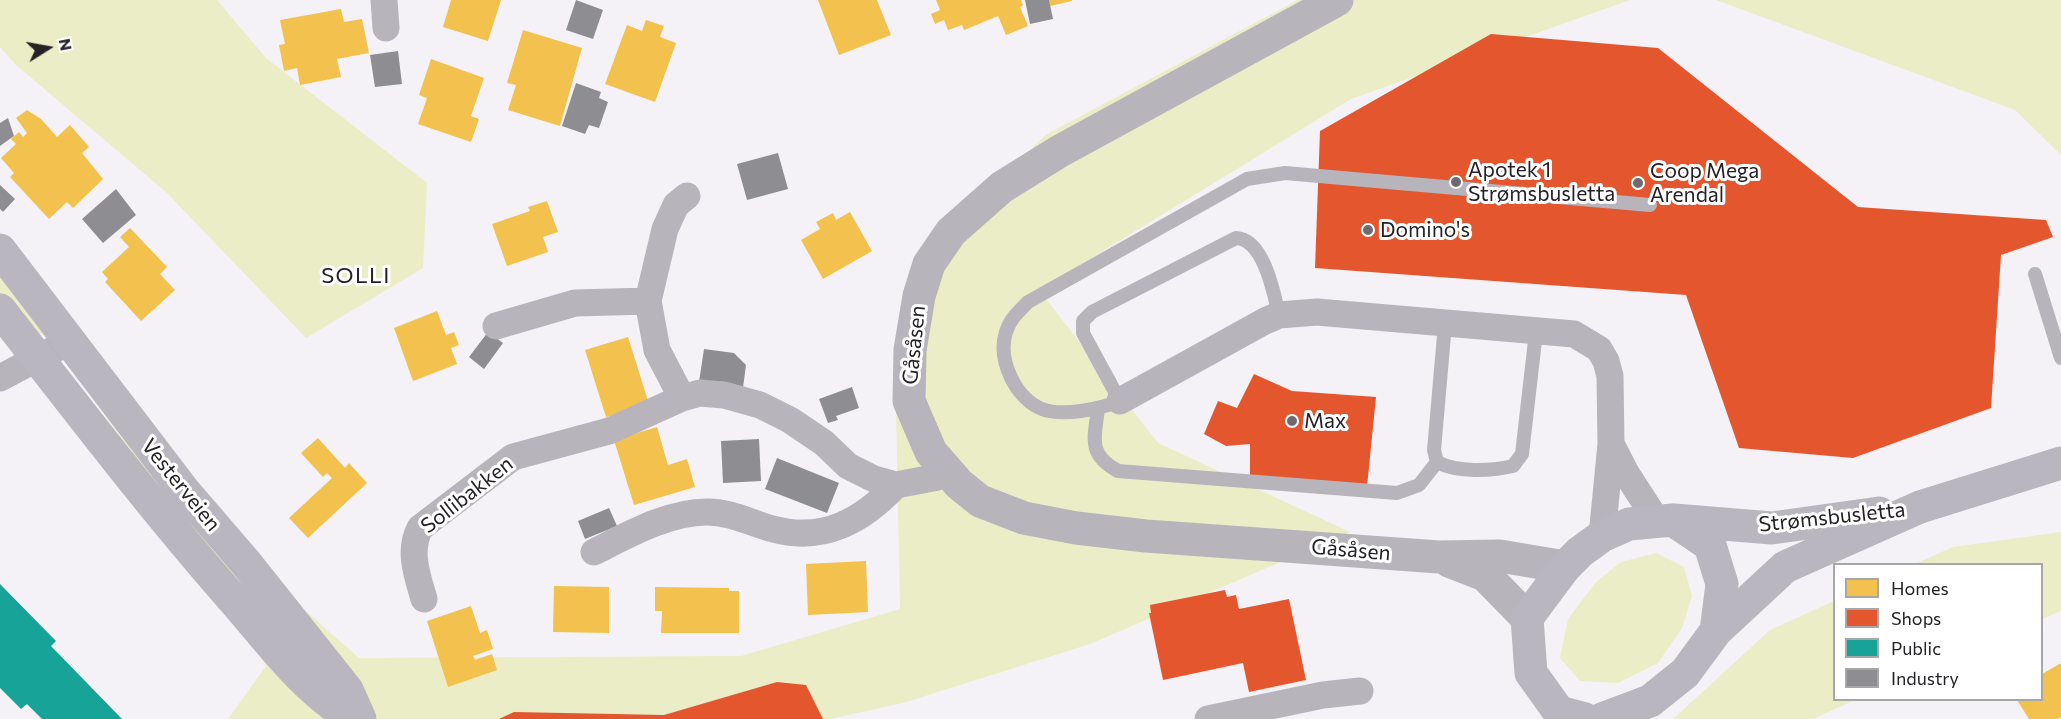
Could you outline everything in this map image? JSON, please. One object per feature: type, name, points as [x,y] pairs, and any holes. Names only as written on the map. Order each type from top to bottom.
[{"type":"main road","name":"Vesterveien","points":[[0,250],[184,491],[246,563],[347,690],[360,719]]},
{"type":"main road","name":"Vesterveien","points":[[3,319],[37,358],[177,536],[291,666],[330,705],[354,719]]},
{"type":"main road","name":"Strømsbusletta","points":[[1602,719],[1641,710],[1685,672],[1716,631],[1785,567],[1920,507],[2061,464]]},
{"type":"main road","name":"Strømsbusletta","points":[[1527,618],[1565,567],[1602,536],[1629,524],[1665,521],[1772,528],[1920,507]]},
{"type":"main road","points":[[1665,521],[1710,545],[1722,584],[1716,631]]},
{"type":"main road","points":[[1527,618],[1537,719]]},
{"type":"main road","points":[[1531,674],[1560,712],[1585,719]]},
{"type":"street","points":[[384,0],[386,28]]},
{"type":"street","name":"Gåsåsen","points":[[1337,0],[1060,151],[1002,187],[951,232],[929,264],[919,296],[910,350],[909,401],[932,452],[948,472],[980,501],[999,510],[1076,528],[1146,536],[1439,557],[1500,556],[1565,567]]},
{"type":"street","points":[[682,398],[657,350],[648,301],[665,229],[676,205],[687,196]]},
{"type":"street","points":[[495,326],[575,303],[648,301]]},
{"type":"street","points":[[3,319],[39,304]]},
{"type":"street","points":[[1109,405],[1279,315],[1317,312],[1574,334],[1599,349],[1606,361],[1610,376],[1611,444],[1602,536]]},
{"type":"street","points":[[0,378],[68,342]]},
{"type":"street","name":"Sollibakken","points":[[424,599],[414,566],[413,540],[420,528],[513,457],[609,431],[682,398],[700,393],[760,405],[790,420],[824,443],[848,466],[874,479],[896,484],[938,477],[948,472]]},
{"type":"street","points":[[1611,444],[1626,473],[1665,521]]},
{"type":"street","points":[[594,552],[634,532],[704,512],[727,513],[789,532],[821,531],[852,523],[878,503],[896,484]]},
{"type":"street","name":"Gåsåsen","points":[[1439,557],[1485,575],[1527,618]]},
{"type":"street","points":[[1208,719],[1323,695],[1360,691]]},
{"type":"lane","points":[[1109,405],[1044,410],[1023,399],[1010,374],[1004,352],[1006,333],[1014,316],[1028,302],[1247,180],[1269,174],[1285,173],[1650,205]]},
{"type":"lane","points":[[1279,315],[1272,281],[1253,246],[1244,238],[1227,241],[1092,312],[1083,321],[1083,333],[1109,405],[1094,440],[1097,456],[1104,464],[1118,471],[1397,493],[1419,485],[1437,462]]},
{"type":"lane","points":[[2035,274],[2061,358]]},
{"type":"lane","points":[[1445,324],[1434,450],[1437,462],[1446,467],[1497,470],[1513,466],[1522,454],[1536,332]]},
{"type":"green space","points":[[0,0],[217,0],[266,58],[427,183],[423,268],[306,338],[167,193],[16,65],[0,47]]},
{"type":"green space","points":[[1298,0],[1630,0],[1351,99],[1039,290],[1158,443],[1350,532],[1090,644],[903,703],[830,719],[228,719],[266,666],[165,498],[48,337],[0,317],[0,256],[257,568],[359,658],[741,656],[900,609],[896,405],[932,240],[1047,134]]},
{"type":"green space","points":[[1716,0],[2061,0],[2061,155],[2015,110]]},
{"type":"green space","points":[[2061,532],[2061,611],[2043,619],[2043,563],[1917,563],[1953,547]]},
{"type":"green space","points":[[1656,553],[1684,567],[1692,596],[1682,628],[1658,663],[1618,683],[1580,681],[1560,658],[1568,619],[1596,582],[1621,562]]},
{"type":"green space","points":[[1833,601],[1833,701],[1853,701],[1813,719],[1673,719],[1770,630]]},
{"type":"building: Homes","points":[[451,0],[501,0],[488,41],[443,27]]},
{"type":"building: Homes","points":[[818,0],[877,0],[891,35],[839,55]]},
{"type":"building: Homes","points":[[936,0],[1021,0],[1023,5],[1020,7],[1028,26],[1006,35],[998,16],[964,30],[962,25],[948,30],[944,20],[935,24],[931,14],[940,10]]},
{"type":"building: Homes","points":[[1049,0],[1072,0],[1072,1],[1050,6]]},
{"type":"building: Homes","points":[[341,9],[344,22],[362,19],[369,53],[337,59],[341,77],[300,85],[297,68],[284,71],[279,45],[285,44],[280,20]]},
{"type":"building: Homes","points":[[646,20],[664,26],[660,37],[676,43],[655,102],[605,84],[627,25],[642,31]]},
{"type":"building: Homes","points":[[523,30],[582,48],[560,126],[508,110],[516,85],[507,83]]},
{"type":"building: Homes","points":[[431,59],[484,78],[471,116],[479,119],[471,142],[418,124],[427,98],[419,95]]},
{"type":"building: Homes","points":[[27,110],[41,119],[57,137],[70,125],[89,147],[82,153],[103,179],[73,208],[67,202],[49,219],[10,177],[14,173],[1,158],[16,144],[11,139],[19,132],[23,137],[27,133],[16,118]]},
{"type":"building: Homes","points":[[547,201],[558,232],[543,237],[548,252],[507,266],[492,224],[530,211],[528,207]]},
{"type":"building: Homes","points":[[850,212],[872,251],[823,279],[801,240],[820,229],[816,222],[833,213],[836,220]]},
{"type":"building: Homes","points":[[130,228],[167,267],[160,274],[175,290],[141,321],[105,282],[108,279],[102,272],[129,247],[120,237]]},
{"type":"building: Homes","points":[[437,311],[446,335],[454,332],[459,345],[451,348],[457,364],[413,381],[394,328]]},
{"type":"building: Homes","points":[[628,337],[649,404],[606,417],[585,350]]},
{"type":"building: Homes","points":[[657,427],[668,465],[687,459],[695,487],[634,505],[614,440]]},
{"type":"building: Homes","points":[[318,438],[345,468],[349,463],[367,483],[308,538],[289,518],[332,478],[327,473],[323,477],[301,453]]},
{"type":"building: Homes","points":[[866,561],[868,612],[808,615],[806,564]]},
{"type":"building: Homes","points":[[554,586],[609,587],[609,633],[553,632]]},
{"type":"building: Homes","points":[[655,587],[729,588],[729,591],[739,591],[739,633],[661,633],[662,611],[655,611]]},
{"type":"building: Homes","points":[[471,606],[480,633],[487,630],[493,649],[473,656],[475,660],[492,654],[497,670],[448,687],[427,621]]},
{"type":"building: Homes","points":[[2061,663],[2061,717],[2029,719],[2018,701],[2043,701],[2043,673]]},
{"type":"building: Shops","points":[[1491,34],[1658,48],[1858,207],[2046,220],[2053,237],[2001,255],[1991,408],[1853,458],[1739,448],[1686,295],[1315,268],[1320,131]]},
{"type":"building: Shops","name":"Max","points":[[1254,374],[1292,391],[1376,397],[1367,487],[1250,477],[1250,444],[1226,446],[1204,434],[1218,401],[1237,408]]},
{"type":"building: Shops","points":[[1225,590],[1227,597],[1236,595],[1239,609],[1289,599],[1306,680],[1249,692],[1243,663],[1163,680],[1149,613],[1151,613],[1150,605]]},
{"type":"building: Shops","points":[[777,682],[806,685],[823,719],[499,719],[514,712],[664,715]]},
{"type":"building: Public","points":[[0,584],[56,641],[51,646],[122,719],[42,719],[27,704],[21,709],[0,688]]},
{"type":"building: Industry","points":[[576,0],[603,10],[593,39],[566,30]]},
{"type":"building: Industry","points":[[1025,0],[1049,0],[1053,19],[1030,24]]},
{"type":"building: Industry","points":[[398,51],[402,84],[375,87],[370,55]]},
{"type":"building: Industry","points":[[576,83],[601,92],[599,98],[608,102],[599,128],[589,125],[585,134],[562,126]]},
{"type":"building: Industry","points":[[8,118],[14,136],[0,146],[0,123]]},
{"type":"building: Industry","points":[[778,153],[788,189],[747,200],[737,164]]},
{"type":"building: Industry","points":[[0,185],[15,199],[3,212],[0,209]]},
{"type":"building: Industry","points":[[116,189],[136,215],[103,243],[82,219]]},
{"type":"building: Industry","points":[[488,332],[503,343],[484,369],[469,357]]},
{"type":"building: Industry","points":[[704,349],[734,353],[746,365],[743,388],[699,382]]},
{"type":"building: Industry","points":[[852,387],[859,408],[836,416],[838,420],[828,423],[819,399]]},
{"type":"building: Industry","points":[[759,439],[761,481],[723,483],[721,441]]},
{"type":"building: Industry","points":[[777,458],[839,483],[827,513],[765,489]]},
{"type":"building: Industry","points":[[609,508],[617,526],[585,539],[578,521]]},
{"type":"place","name":"Apotek 1 Strømsbusletta","points":[[1456,182]]},
{"type":"place","name":"Coop Mega Arendal","points":[[1638,183]]},
{"type":"place","name":"Domino's","points":[[1368,230]]},
{"type":"place","name":"Max","points":[[1292,421]]},
{"type":"district","name":"SOLLI","points":[[356,276]]}]
